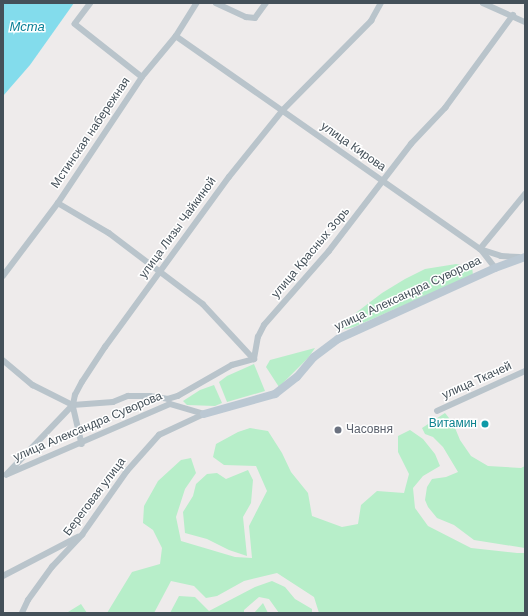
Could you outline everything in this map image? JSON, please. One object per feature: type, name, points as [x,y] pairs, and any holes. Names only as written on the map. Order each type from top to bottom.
[{"type":"street","points":[[91,3],[75,24],[142,77]]},
{"type":"street","name":"Мстинская набережная","points":[[3,276],[58,203],[142,77],[176,36],[198,3]]},
{"type":"street","points":[[216,3],[246,17],[255,18],[266,3]]},
{"type":"street","name":"улица Лизы Чайкиной","points":[[4,476],[73,405],[75,395],[82,382],[160,270],[229,177],[282,112],[371,21],[381,3]]},
{"type":"street","points":[[484,3],[525,22]]},
{"type":"street","name":"улица Красных Зорь","points":[[254,359],[258,337],[264,325],[329,251],[411,144],[445,108],[513,16]]},
{"type":"street","name":"улица Кирова","points":[[176,36],[282,112],[480,249],[501,256],[525,257]]},
{"type":"street","points":[[495,268],[480,249],[525,194]]},
{"type":"street","points":[[3,360],[33,385],[73,405],[113,402],[128,396],[150,396],[168,399],[178,396],[232,365],[254,359],[203,304],[160,270],[109,233],[58,203]]},
{"type":"street","name":"улица Александра Суворова","points":[[4,476],[82,444],[170,404],[204,414],[275,394],[297,377],[314,357],[338,339],[495,268],[525,257]]},
{"type":"street","name":"улица Ткачей","points":[[437,411],[525,371]]},
{"type":"street","points":[[73,405],[82,444]]},
{"type":"street","name":"Береговая улица","points":[[22,613],[28,600],[52,567],[82,535],[127,471],[159,436],[204,414]]},
{"type":"street","points":[[3,576],[82,535]]},
{"type":"green space","points":[[456,264],[472,267],[473,275],[354,327],[337,331],[353,315],[382,293],[405,279],[425,269]]},
{"type":"green space","points":[[315,348],[308,358],[279,387],[266,367],[270,360]]},
{"type":"green space","points":[[254,364],[265,391],[227,402],[219,382],[227,376]]},
{"type":"green space","points":[[214,385],[222,403],[215,406],[187,405],[183,401],[200,390]]},
{"type":"green space","points":[[445,413],[453,423],[460,440],[471,456],[488,466],[521,468],[525,466],[525,548],[474,540],[454,525],[437,518],[428,507],[425,500],[427,487],[432,479],[446,477],[458,472],[443,447],[433,437],[425,434],[422,428]]},
{"type":"green space","points":[[250,428],[268,431],[282,453],[291,472],[308,493],[312,516],[342,527],[358,524],[361,505],[377,491],[404,493],[409,474],[398,452],[398,436],[410,430],[423,439],[435,454],[440,466],[423,476],[413,488],[415,508],[428,526],[471,548],[525,553],[525,613],[319,613],[314,597],[277,573],[244,581],[217,596],[206,598],[194,586],[171,581],[154,613],[107,613],[132,572],[160,564],[162,548],[153,530],[143,523],[144,506],[158,481],[181,460],[191,458],[196,473],[185,489],[176,517],[181,541],[235,557],[252,558],[249,526],[267,491],[256,466],[224,465],[213,457],[216,444],[238,432]]},
{"type":"green space","points":[[248,470],[253,480],[251,503],[243,517],[247,556],[229,550],[207,539],[185,533],[183,512],[193,496],[196,484],[207,474],[217,473],[226,479]]},
{"type":"green space","points":[[272,581],[285,587],[295,599],[312,609],[312,613],[279,613],[269,599],[259,597],[244,610],[244,613],[170,613],[179,596],[195,597],[209,611],[255,587]]},
{"type":"green space","points":[[263,603],[268,613],[254,613]]},
{"type":"green space","points":[[81,604],[87,613],[66,613],[68,612]]},
{"type":"water","name":"Мста","points":[[3,3],[74,3],[30,65],[3,96]]},
{"type":"place","name":"Витамин","points":[[485,424]]},
{"type":"place","name":"Часовня","points":[[338,430]]}]
